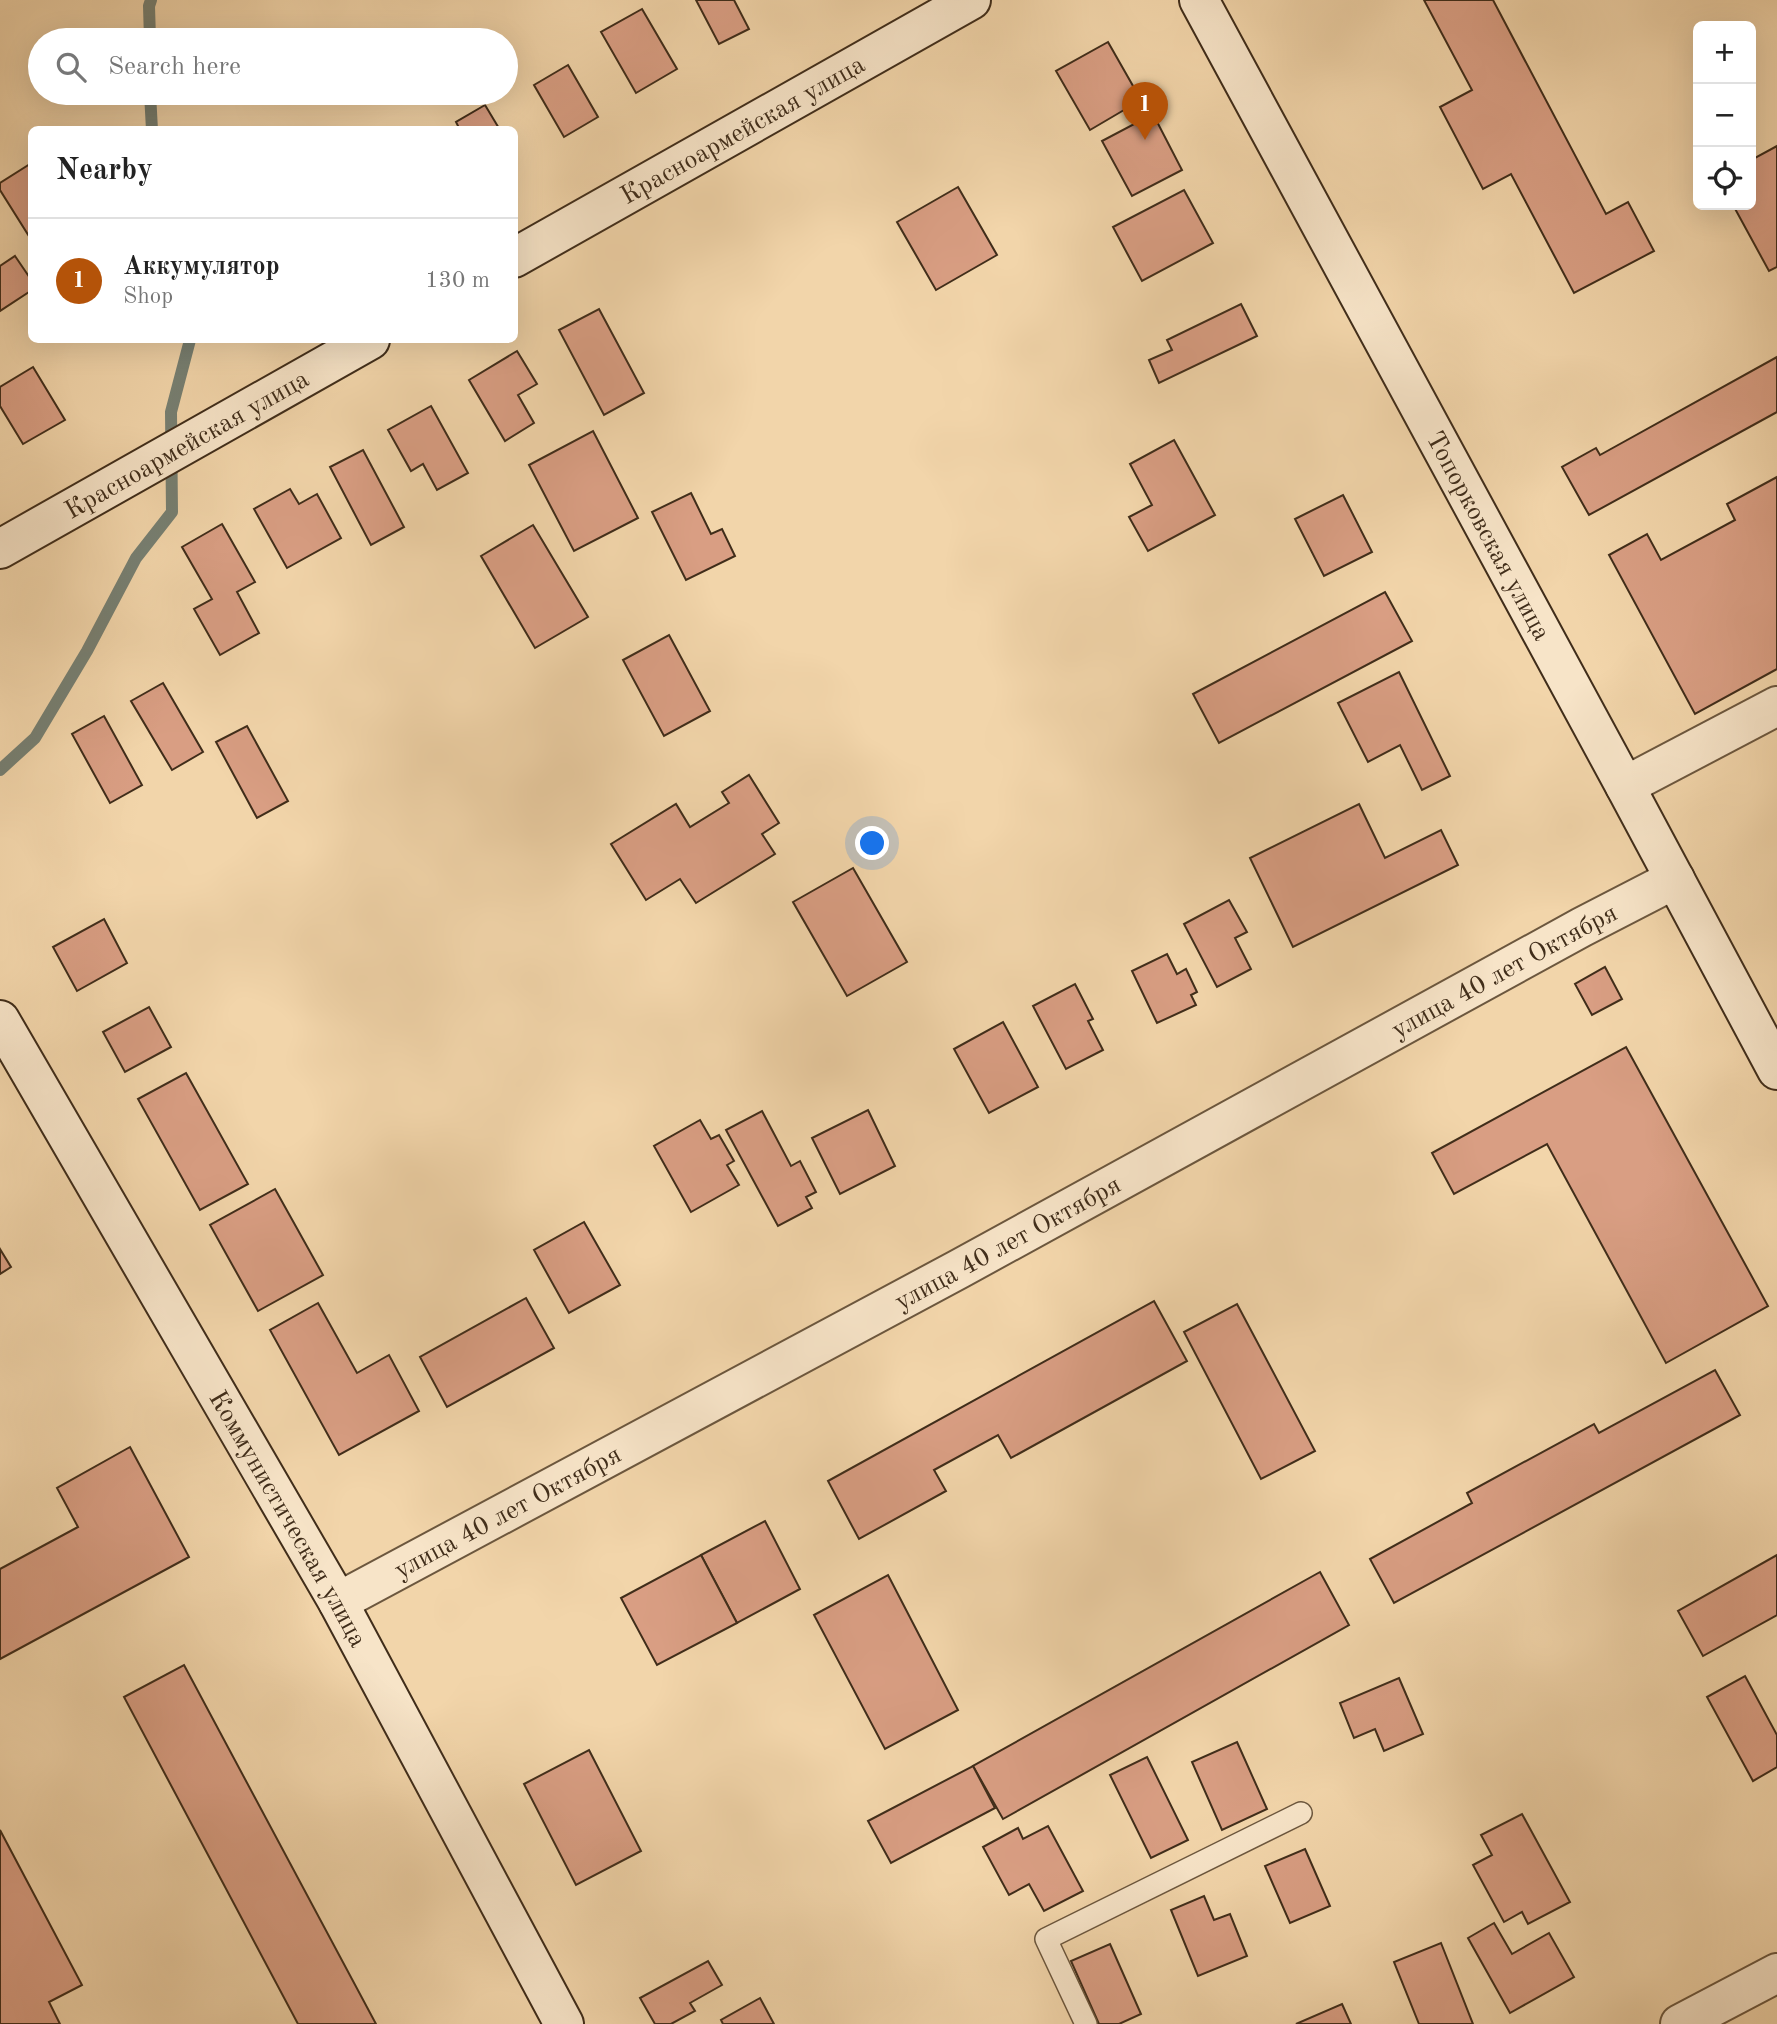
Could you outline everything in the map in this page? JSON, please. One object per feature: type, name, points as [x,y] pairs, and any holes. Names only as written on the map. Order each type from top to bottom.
[{"type":"street","name":"Красноармейская улица","points":[[518,256],[971,0]]},
{"type":"street","name":"Топорковская улица","points":[[1199,0],[1777,1070]]},
{"type":"street","name":"Красноармейская улица","points":[[15,540],[365,343]]},
{"type":"street","points":[[1625,786],[1777,706]]},
{"type":"street","name":"улица 40 лет Октября","points":[[338,1602],[947,1276],[1582,927],[1675,879]]},
{"type":"street","name":"Коммунистическая улица","points":[[0,1020],[338,1602],[564,2024]]},
{"type":"street","points":[[1680,2024],[1777,1973]]},
{"type":"lane","points":[[1086,2024],[1046,1940],[1301,1813]]},
{"type":"building","points":[[696,0],[734,0],[749,29],[719,44]]},
{"type":"building","points":[[1424,0],[1493,0],[1606,214],[1628,202],[1654,251],[1574,293],[1511,174],[1483,189],[1440,107],[1472,90]]},
{"type":"building","points":[[642,9],[677,69],[636,93],[601,32]]},
{"type":"building","points":[[1108,42],[1141,100],[1090,130],[1056,71]]},
{"type":"building","points":[[568,65],[598,117],[564,137],[534,85]]},
{"type":"building","points":[[485,105],[498,126],[458,126],[456,122]]},
{"type":"building","points":[[1153,114],[1182,170],[1132,196],[1102,141]]},
{"type":"building","points":[[1777,146],[1777,267],[1769,271],[1736,210],[1756,210],[1756,157]]},
{"type":"building","points":[[28,165],[28,235],[0,190],[0,183]]},
{"type":"building","points":[[958,187],[997,255],[936,290],[897,222]]},
{"type":"building","points":[[1184,190],[1213,243],[1142,281],[1113,227]]},
{"type":"building","points":[[15,256],[28,275],[28,293],[0,311],[0,266]]},
{"type":"building","points":[[1241,304],[1257,336],[1159,383],[1149,360],[1172,350],[1167,340]]},
{"type":"building","points":[[599,309],[644,393],[604,415],[559,330]]},
{"type":"building","points":[[517,351],[537,384],[518,395],[534,423],[505,441],[469,380]]},
{"type":"building","points":[[1777,357],[1777,412],[1589,515],[1562,467],[1596,448],[1600,455]]},
{"type":"building","points":[[33,367],[65,420],[23,444],[0,406],[0,387]]},
{"type":"building","points":[[431,406],[468,473],[437,490],[423,464],[411,471],[388,430]]},
{"type":"building","points":[[593,431],[638,518],[574,551],[529,465]]},
{"type":"building","points":[[1174,440],[1215,515],[1148,551],[1129,517],[1152,505],[1130,464]]},
{"type":"building","points":[[363,450],[404,527],[371,545],[330,467]]},
{"type":"building","points":[[1777,477],[1777,669],[1695,714],[1609,555],[1647,534],[1661,560],[1735,520],[1727,504]]},
{"type":"building","points":[[290,489],[299,504],[317,494],[341,538],[287,568],[254,509]]},
{"type":"building","points":[[691,493],[711,534],[722,529],[735,556],[686,580],[652,512]]},
{"type":"building","points":[[1343,495],[1372,552],[1324,576],[1295,519]]},
{"type":"building","points":[[222,524],[255,582],[237,592],[259,633],[220,655],[194,609],[212,599],[182,547]]},
{"type":"building","points":[[533,525],[588,617],[535,648],[481,556]]},
{"type":"building","points":[[1385,592],[1412,641],[1219,743],[1193,694]]},
{"type":"building","points":[[669,635],[710,711],[664,736],[623,660]]},
{"type":"building","points":[[1399,672],[1450,776],[1422,790],[1400,745],[1368,762],[1338,703]]},
{"type":"building","points":[[163,683],[203,752],[172,770],[131,701]]},
{"type":"building","points":[[104,716],[142,785],[110,803],[72,734]]},
{"type":"building","points":[[247,726],[288,801],[257,818],[216,742]]},
{"type":"building","points":[[749,775],[779,823],[762,834],[775,854],[696,903],[680,879],[646,900],[611,844],[676,804],[690,827],[729,803],[722,792]]},
{"type":"building","points":[[1359,804],[1385,858],[1441,830],[1458,865],[1293,947],[1250,858]]},
{"type":"building","points":[[853,868],[907,962],[847,996],[793,902]]},
{"type":"building","points":[[1229,900],[1247,932],[1235,938],[1251,969],[1217,987],[1184,924]]},
{"type":"building","points":[[104,919],[127,963],[77,991],[53,947]]},
{"type":"building","points":[[1167,954],[1177,974],[1186,969],[1197,992],[1191,995],[1196,1005],[1157,1023],[1132,971]]},
{"type":"building","points":[[1605,967],[1622,999],[1592,1015],[1575,984]]},
{"type":"building","points":[[1075,984],[1093,1019],[1088,1021],[1103,1050],[1066,1069],[1033,1006]]},
{"type":"building","points":[[149,1007],[171,1047],[125,1072],[103,1032]]},
{"type":"building","points":[[1003,1022],[1038,1087],[989,1113],[954,1049]]},
{"type":"building","points":[[1626,1047],[1768,1306],[1666,1363],[1547,1144],[1454,1194],[1432,1153]]},
{"type":"building","points":[[186,1073],[248,1184],[200,1210],[138,1099]]},
{"type":"building","points":[[868,1110],[895,1166],[840,1194],[812,1138]]},
{"type":"building","points":[[762,1111],[791,1166],[800,1161],[816,1192],[806,1197],[812,1208],[778,1226],[726,1130]]},
{"type":"building","points":[[700,1120],[711,1139],[719,1135],[734,1161],[727,1165],[739,1185],[691,1212],[654,1146]]},
{"type":"building","points":[[275,1189],[323,1275],[258,1311],[210,1225]]},
{"type":"building","points":[[584,1222],[620,1285],[569,1313],[534,1250]]},
{"type":"building","points":[[0,1249],[11,1267],[0,1274]]},
{"type":"building","points":[[526,1298],[554,1348],[447,1407],[420,1357]]},
{"type":"building","points":[[1154,1301],[1187,1361],[1011,1458],[998,1435],[934,1470],[946,1491],[859,1539],[828,1481]]},
{"type":"building","points":[[318,1303],[357,1373],[389,1355],[419,1411],[339,1455],[270,1330]]},
{"type":"building","points":[[1237,1304],[1315,1451],[1261,1479],[1184,1332]]},
{"type":"building","points":[[1715,1370],[1740,1415],[1394,1603],[1370,1559],[1472,1503],[1467,1493],[1594,1424],[1599,1433]]},
{"type":"building","points":[[130,1447],[189,1557],[0,1659],[0,1569],[78,1527],[57,1488]]},
{"type":"building","points":[[765,1521],[800,1589],[737,1623],[701,1555]]},
{"type":"building","points":[[701,1555],[737,1623],[657,1665],[621,1598]]},
{"type":"building","points":[[1777,1555],[1777,1615],[1703,1656],[1678,1611]]},
{"type":"building","points":[[1320,1572],[1349,1625],[1003,1819],[973,1766]]},
{"type":"building","points":[[888,1575],[958,1710],[885,1749],[814,1615]]},
{"type":"building","points":[[184,1665],[376,2024],[298,2024],[124,1697]]},
{"type":"building","points":[[1745,1676],[1777,1735],[1777,1767],[1753,1781],[1707,1697]]},
{"type":"building","points":[[1399,1678],[1423,1734],[1384,1751],[1375,1729],[1354,1738],[1340,1703]]},
{"type":"building","points":[[1237,1742],[1267,1809],[1222,1830],[1192,1762]]},
{"type":"building","points":[[589,1750],[641,1851],[576,1885],[524,1784]]},
{"type":"building","points":[[1147,1757],[1188,1840],[1151,1858],[1110,1775]]},
{"type":"building","points":[[973,1766],[995,1808],[891,1863],[868,1821]]},
{"type":"building","points":[[1522,1814],[1570,1902],[1528,1924],[1522,1912],[1504,1922],[1473,1865],[1492,1855],[1481,1835]]},
{"type":"building","points":[[1048,1826],[1083,1891],[1044,1911],[1029,1884],[1009,1895],[983,1847],[1018,1828],[1023,1839]]},
{"type":"building","points":[[0,1830],[82,1985],[49,2002],[60,2024],[0,2024]]},
{"type":"building","points":[[1305,1849],[1330,1906],[1290,1923],[1265,1866]]},
{"type":"building","points":[[1204,1896],[1214,1920],[1230,1914],[1247,1956],[1198,1976],[1171,1910]]},
{"type":"building","points":[[1494,1923],[1512,1954],[1549,1933],[1574,1977],[1510,2013],[1468,1938]]},
{"type":"building","points":[[1441,1943],[1473,2024],[1419,2024],[1394,1962]]},
{"type":"building","points":[[1110,1944],[1141,2014],[1119,2024],[1099,2024],[1071,1961]]},
{"type":"building","points":[[708,1961],[722,1985],[690,2003],[695,2011],[671,2024],[655,2024],[640,1998]]},
{"type":"building","points":[[760,1998],[774,2024],[723,2024],[721,2020]]},
{"type":"building","points":[[1342,2004],[1351,2024],[1296,2024]]},
{"type":"waterway","points":[[150,28],[151,0]]},
{"type":"waterway","points":[[151,105],[152,126]]},
{"type":"waterway","points":[[0,770],[35,738],[87,651],[136,558],[172,512],[171,412],[189,343]]},
{"type":"place","name":"Аккумулятор","points":[[1145,140]]}]
